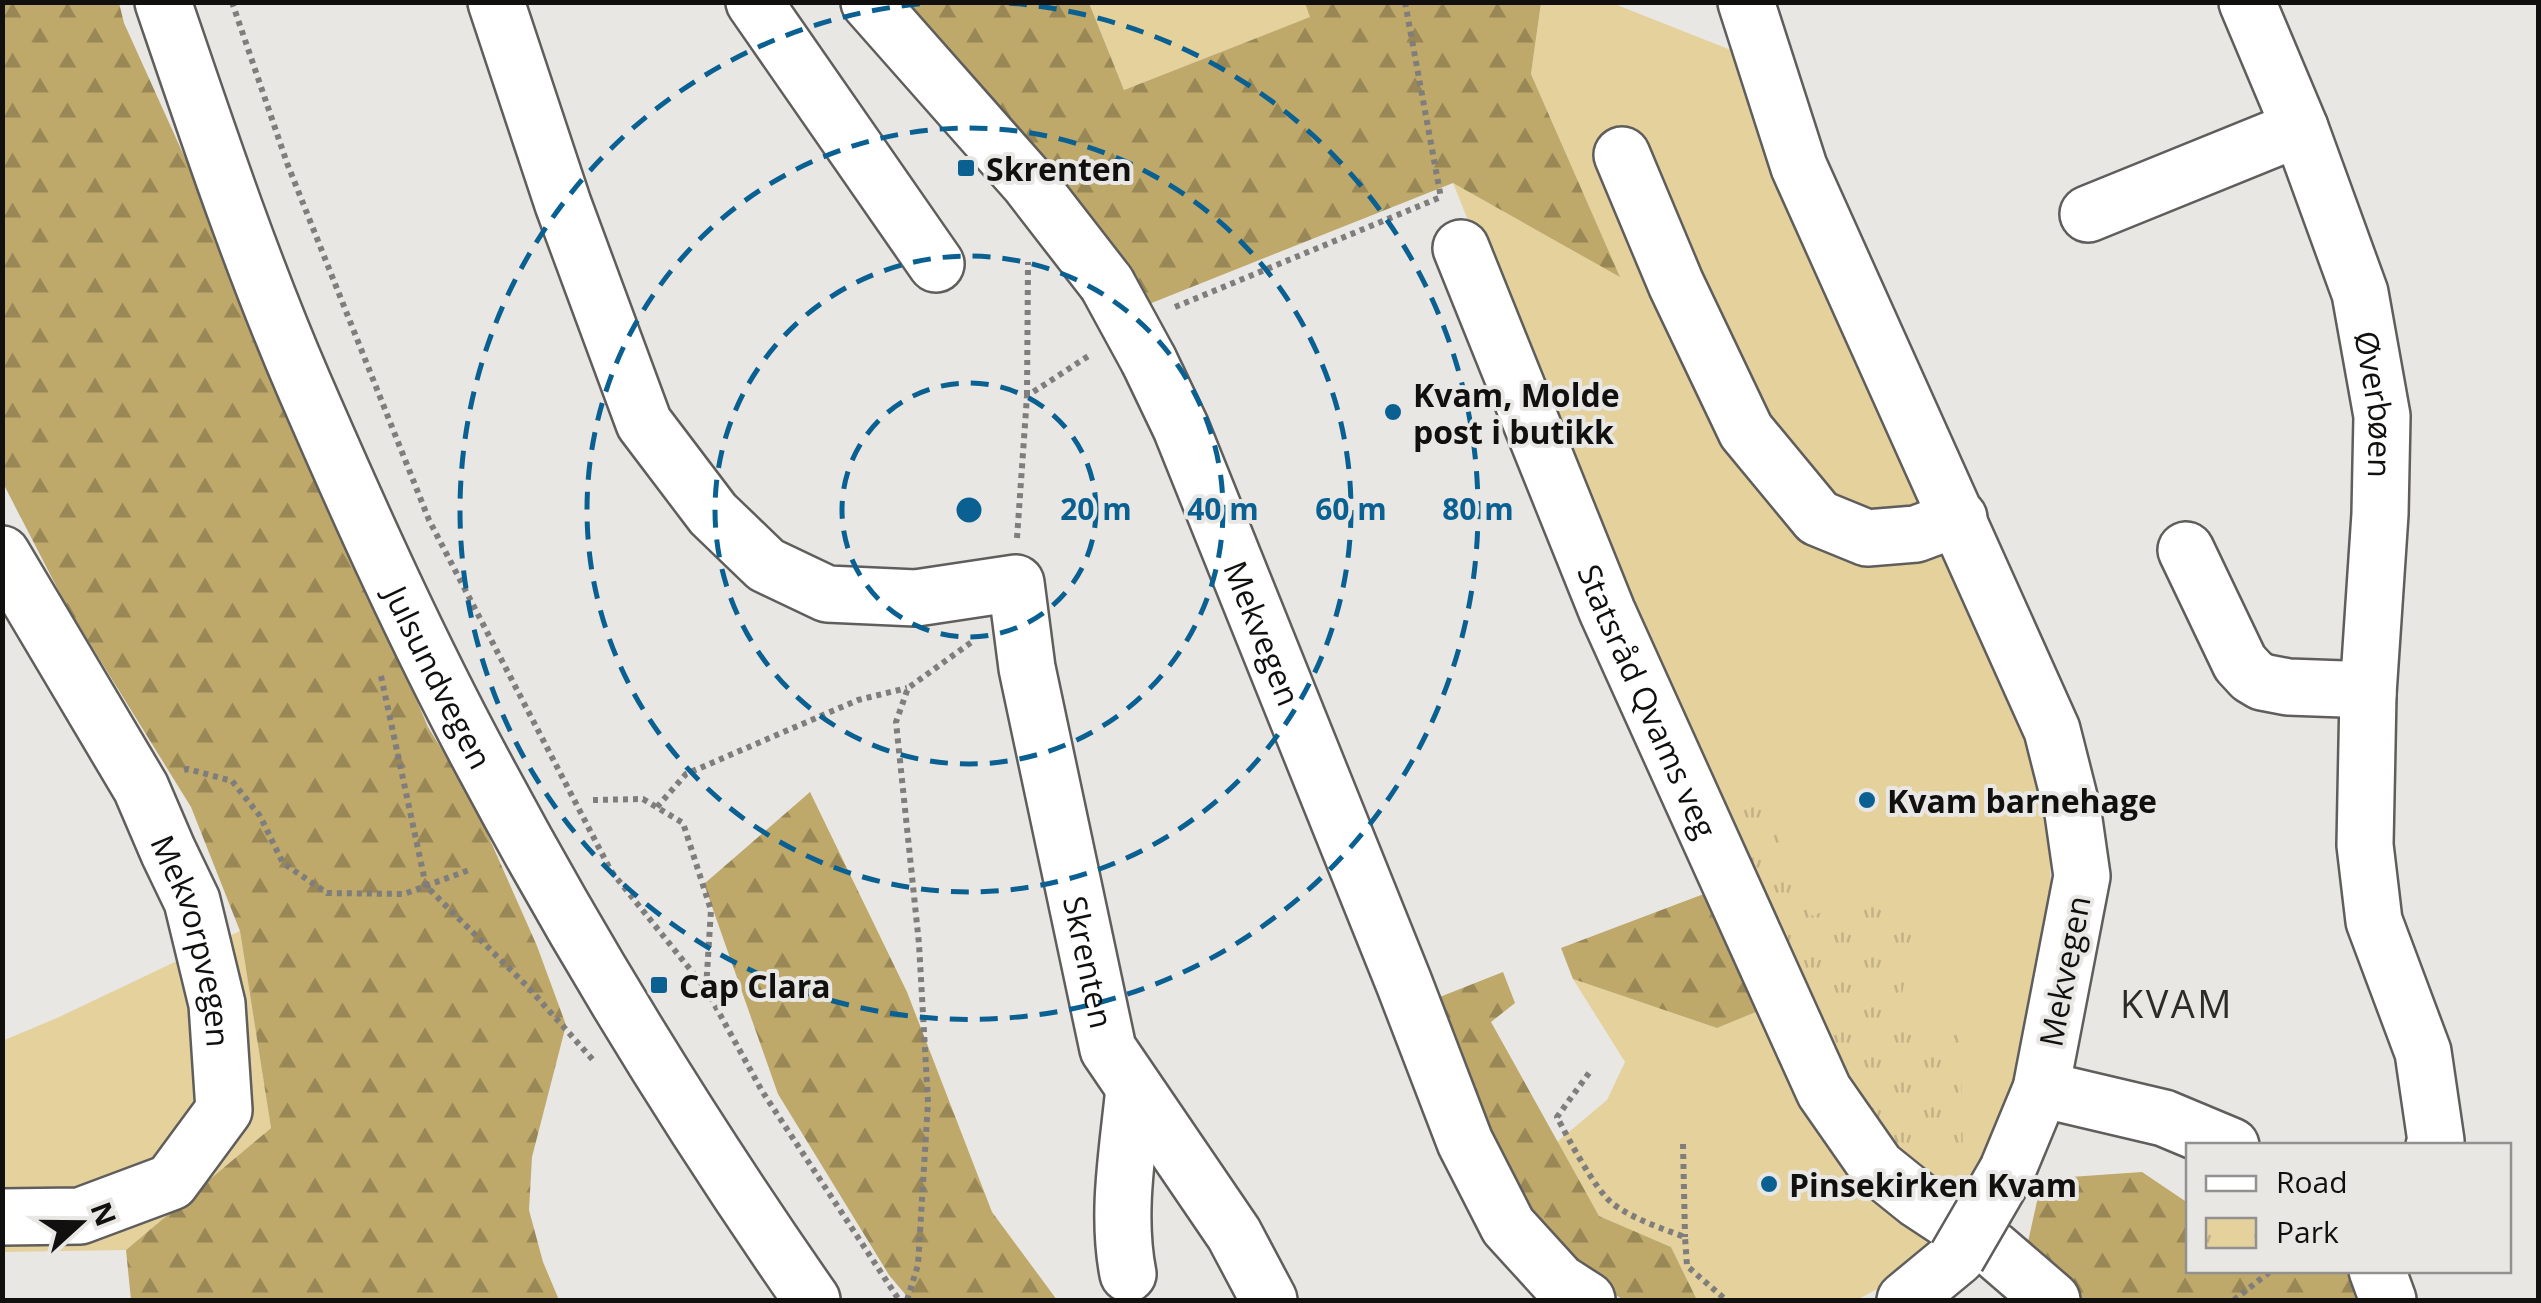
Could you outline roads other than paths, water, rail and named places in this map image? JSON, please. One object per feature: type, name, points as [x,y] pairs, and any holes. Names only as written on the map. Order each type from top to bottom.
[{"type":"street","name":"Julsundvegen","points":[[163,2],[227,188],[302,382],[382,561],[450,699],[560,903],[636,1030],[812,1300]]},
{"type":"street","name":"Skrenten","points":[[496,2],[644,423],[713,514],[766,565],[827,594],[916,598],[1016,584],[1028,668],[1108,1049],[1234,1234],[1269,1300]]},
{"type":"street","points":[[754,2],[936,264]]},
{"type":"street","name":"Mekvegen","points":[[869,2],[1028,182],[1107,284],[1149,361],[1196,465],[1466,1142],[1508,1226],[1559,1282],[1586,1300]]},
{"type":"street","name":"Mekvegen","points":[[1746,2],[1799,167],[2052,730],[2073,813],[2082,876],[2040,1089],[2006,1171],[1957,1257],[1906,1300]]},
{"type":"street","name":"Øverbøen","points":[[2246,2],[2300,128],[2360,293],[2382,416],[2364,846],[2374,921],[2423,1052],[2435,1143]]},
{"type":"street","points":[[2088,214],[2300,128]]},
{"type":"street","points":[[1622,155],[1676,284],[1746,430],[1818,518],[1867,538],[1916,534],[1959,518]]},
{"type":"street","name":"Statsråd Qvams veg","points":[[1461,248],[1607,611],[1824,1091],[1877,1166],[1918,1200],[1994,1250],[2052,1300]]},
{"type":"street","points":[[2186,550],[2240,664],[2252,676],[2262,682],[2368,694]]},
{"type":"street","name":"Mekvorpvegen","points":[[2,554],[141,788],[192,902],[216,1004],[224,1110],[171,1182],[80,1216],[2,1217]]},
{"type":"street","points":[[1128,1274],[1122,1221],[1134,1088]]},
{"type":"street","points":[[2040,1089],[2164,1118],[2224,1143]]},
{"type":"street","points":[[2378,1273],[2388,1300]]},
{"type":"place","name":"Skrenten","points":[[966,168]]},
{"type":"place","name":"Kvam, Molde post i butikk","points":[[1393,412]]},
{"type":"place","name":"Kvam barnehage","points":[[1867,800]]},
{"type":"place","name":"Cap Clara","points":[[659,985]]},
{"type":"place","name":"Pinsekirken Kvam","points":[[1769,1184]]},
{"type":"district","name":"KVAM","points":[[2177,1003]]}]
